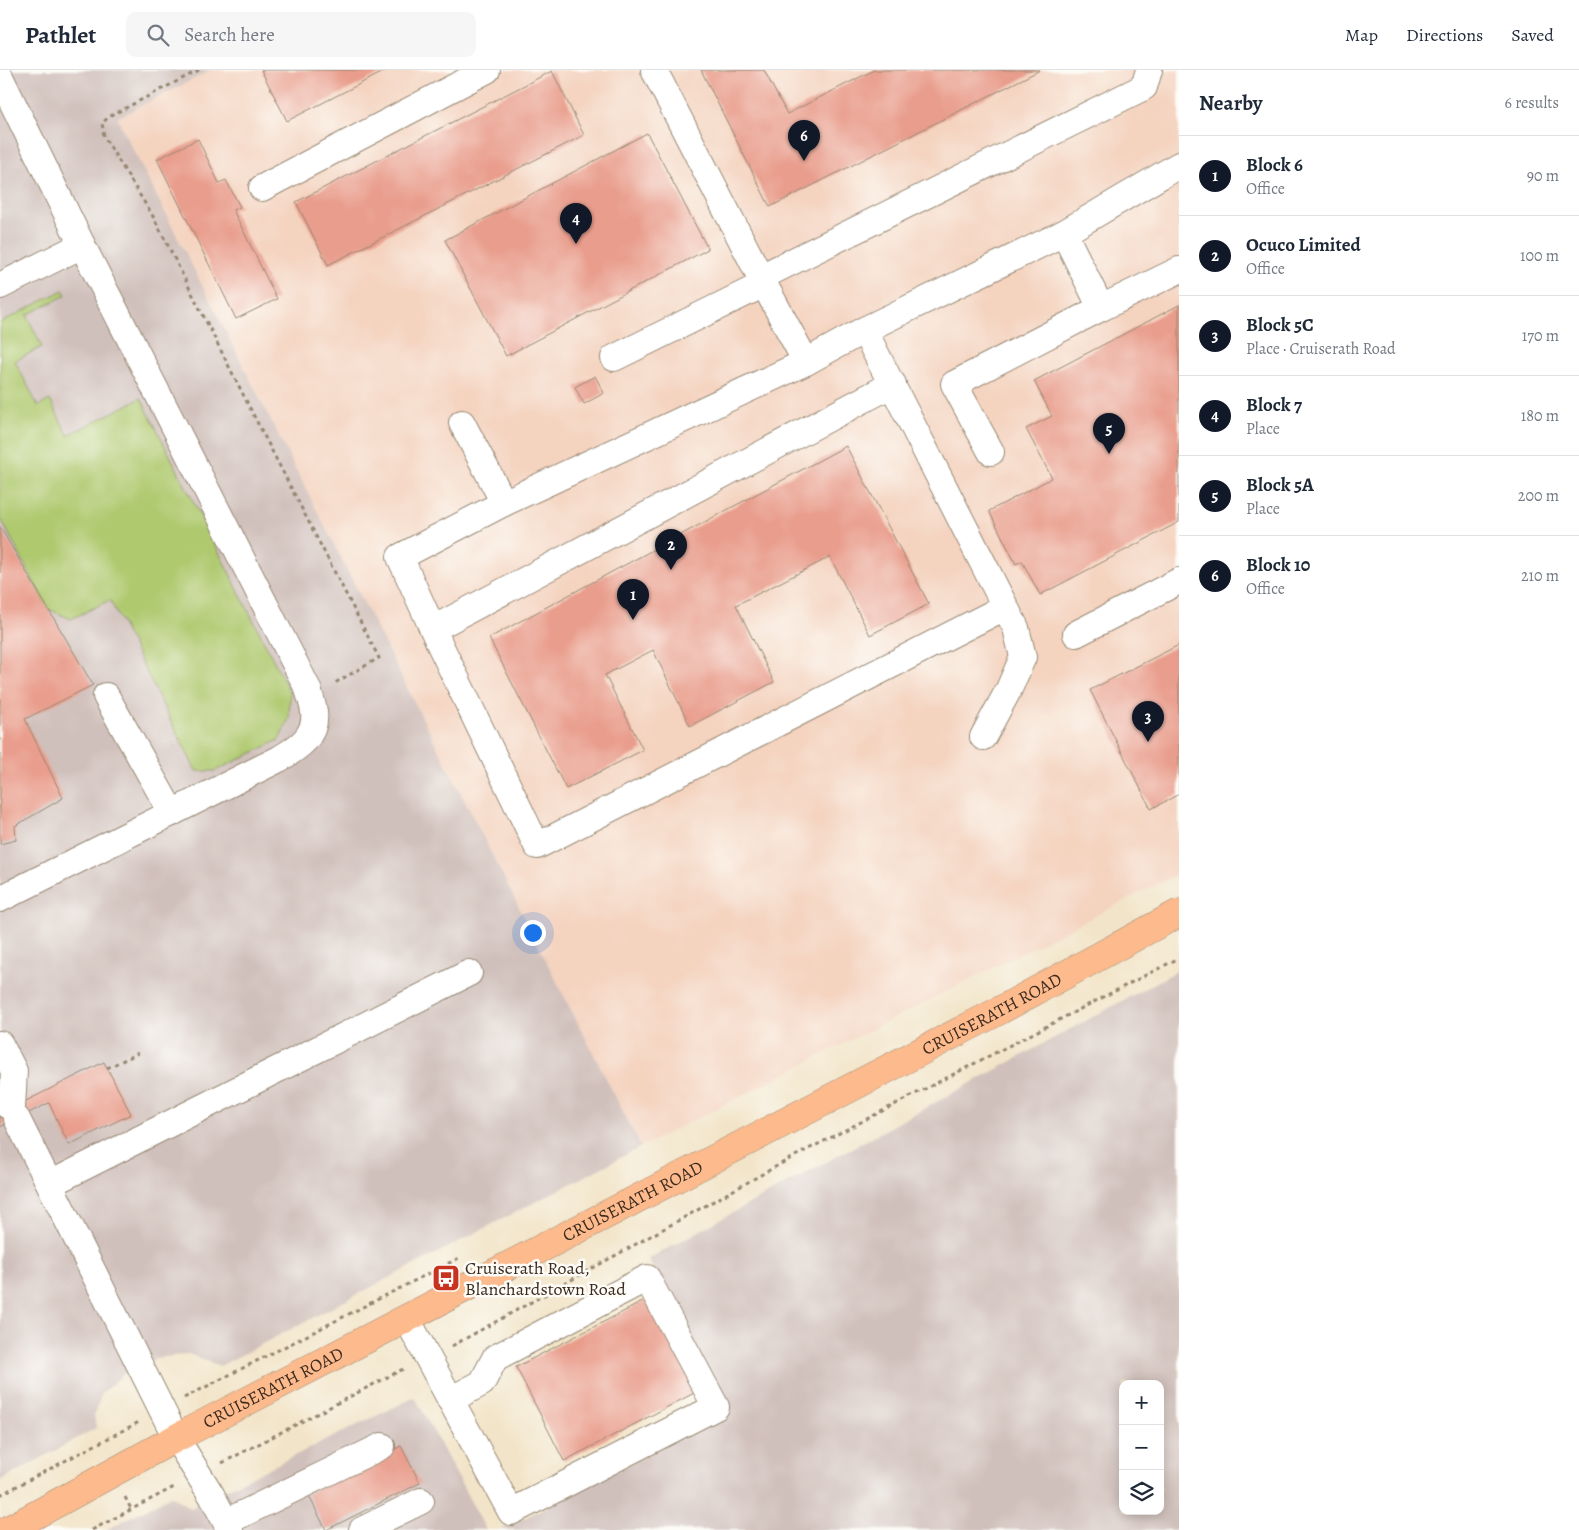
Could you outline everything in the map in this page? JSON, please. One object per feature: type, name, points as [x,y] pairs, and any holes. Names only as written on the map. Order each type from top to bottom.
[{"type":"main road","name":"CRUISERATH ROAD","points":[[8,1530],[176,1438],[992,1014],[1179,913]]},
{"type":"lane","points":[[262,188],[487,70]]},
{"type":"lane","points":[[654,70],[806,362]]},
{"type":"lane","points":[[614,358],[762,280],[1144,87],[1149,70]]},
{"type":"lane","points":[[0,77],[82,245],[308,689],[314,713],[311,734],[295,750],[0,899]]},
{"type":"lane","points":[[1005,607],[537,846],[400,557],[504,503],[806,362],[864,330],[1064,233],[1179,165]]},
{"type":"lane","points":[[1064,233],[1101,308]]},
{"type":"lane","points":[[0,286],[82,245]]},
{"type":"lane","points":[[991,452],[954,384],[1179,270]]},
{"type":"lane","points":[[864,330],[1016,628],[1023,657],[1009,689],[983,737]]},
{"type":"lane","points":[[433,629],[892,384]]},
{"type":"lane","points":[[462,423],[504,503]]},
{"type":"lane","points":[[1076,634],[1179,581]]},
{"type":"lane","points":[[106,696],[172,812]]},
{"type":"lane","points":[[50,1184],[469,973]]},
{"type":"lane","points":[[0,1044],[14,1071],[12,1108],[9,1110],[50,1184],[176,1438],[228,1526],[382,1446]]},
{"type":"lane","points":[[407,1319],[450,1400],[511,1512],[716,1408],[647,1278],[495,1358],[482,1383],[450,1400]]},
{"type":"lane","points":[[362,1530],[422,1501]]},
{"type":"path","points":[[199,70],[110,116],[102,123],[104,137],[154,218],[379,658],[310,698]]},
{"type":"path","points":[[92,1530],[387,1377],[462,1341],[795,1156],[1179,958]]},
{"type":"path","points":[[107,1068],[138,1053]]},
{"type":"shaded area","points":[[0,70],[212,70],[117,118],[641,1147],[220,1366],[188,1354],[157,1358],[126,1372],[102,1393],[94,1415],[96,1428],[0,1481]]},
{"type":"shaded area","points":[[212,70],[1179,70],[1179,873],[641,1147],[117,118]]},
{"type":"shaded area","points":[[1179,970],[1179,1530],[501,1530],[728,1413],[648,1259]]},
{"type":"shaded area","points":[[415,1397],[486,1530],[106,1530],[171,1496],[191,1508]]},
{"type":"green space","points":[[63,290],[66,295],[27,315],[42,347],[15,361],[38,406],[50,400],[68,435],[141,398],[290,693],[289,719],[279,740],[215,771],[196,771],[110,600],[71,619],[48,609],[0,517],[0,323]]},
{"type":"building","points":[[261,70],[387,70],[287,121]]},
{"type":"building","points":[[701,70],[764,70],[787,114],[874,70],[1040,70],[770,207]]},
{"type":"building","points":[[552,71],[584,135],[328,265],[296,202]]},
{"type":"building","points":[[647,133],[708,249],[506,356],[445,240]]},
{"type":"building","points":[[198,139],[219,183],[226,180],[240,207],[233,210],[277,299],[236,319],[157,159]]},
{"type":"building","points":[[1179,305],[1179,522],[1040,595],[1022,561],[1016,564],[989,511],[1052,478],[1026,429],[1052,416],[1034,381]]},
{"type":"building","points":[[595,376],[604,393],[584,404],[575,387]]},
{"type":"building","points":[[846,446],[929,604],[870,635],[830,557],[736,605],[774,682],[690,726],[653,650],[605,675],[643,750],[566,789],[489,638]]},
{"type":"building","points":[[0,527],[93,685],[25,719],[63,798],[15,826],[16,840],[0,844]]},
{"type":"building","points":[[1179,645],[1179,794],[1151,809],[1090,690]]},
{"type":"building","points":[[104,1062],[131,1114],[69,1145],[49,1103],[0,1127],[0,1114]]},
{"type":"building","points":[[650,1298],[698,1391],[564,1461],[516,1367]]},
{"type":"building","points":[[401,1446],[420,1483],[326,1530],[308,1494]]},
{"type":"place","name":"Block 10","points":[[804,161]]},
{"type":"place","name":"Block 7","points":[[576,244]]},
{"type":"place","name":"Block 5A","points":[[1109,454]]},
{"type":"place","name":"Ocuco Limited","points":[[671,570]]},
{"type":"place","name":"Block 6","points":[[633,620]]},
{"type":"place","name":"Block 5C","points":[[1148,742]]},
{"type":"place","name":"Cruiserath Road, Blanchardstown Road","points":[[446,1278]]}]
